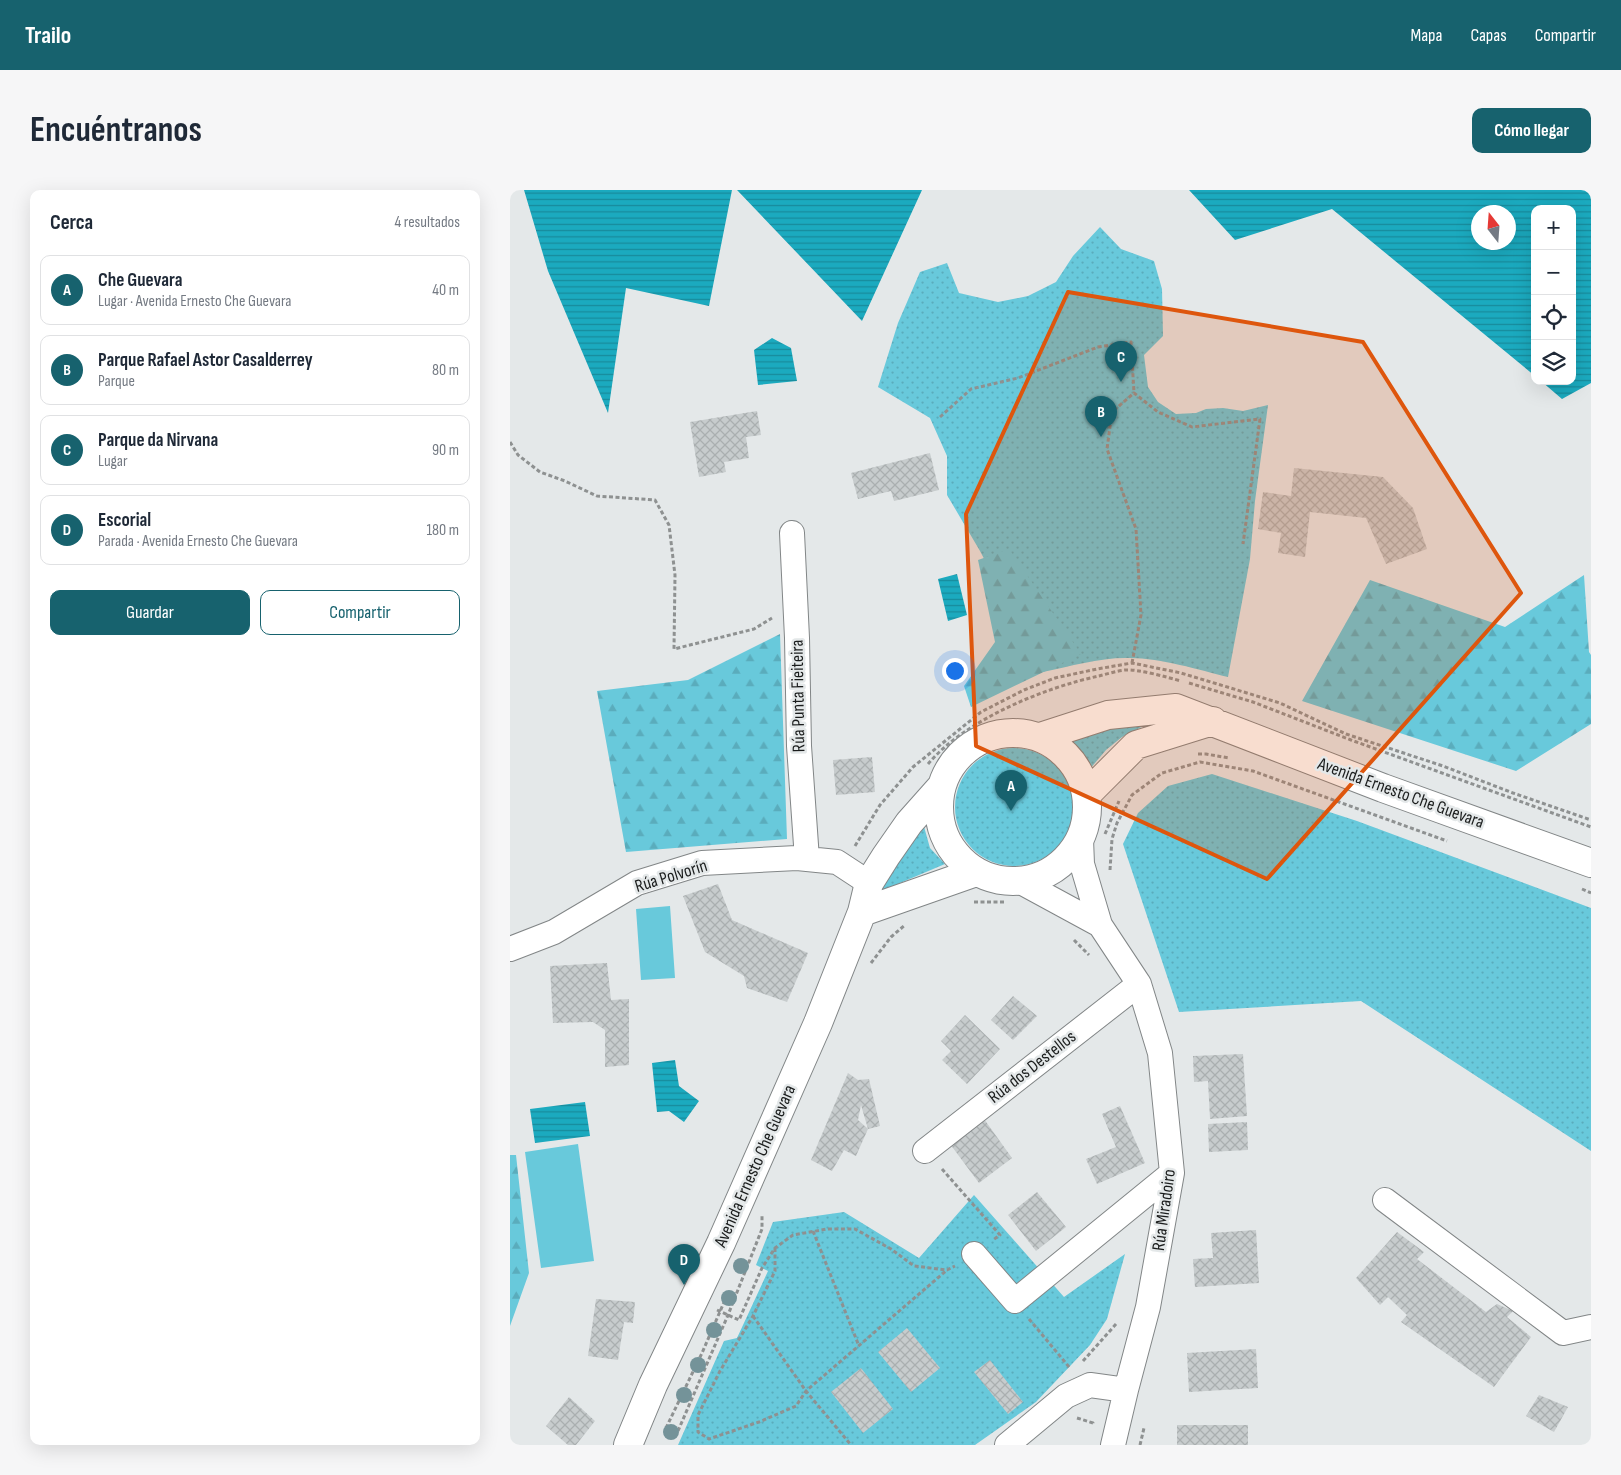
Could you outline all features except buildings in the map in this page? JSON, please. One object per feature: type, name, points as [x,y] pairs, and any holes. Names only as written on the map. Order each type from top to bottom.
[{"type":"main road","name":"Avenida Ernesto Che Guevara","points":[[1040,737],[1108,715],[1176,708],[1383,788],[1591,863]]},
{"type":"main road","points":[[1087,794],[1136,745],[1213,721]]},
{"type":"main road","points":[[1016,732],[1040,737],[1062,750],[1078,770],[1087,794],[1088,817],[1092,838],[1056,869],[1038,878],[1019,881],[996,880],[976,872],[957,856],[944,836],[938,811],[941,787],[952,765],[968,747],[991,736],[1016,732]]},
{"type":"main road","name":"Avenida Ernesto Che Guevara","points":[[628,1445],[653,1385],[721,1243],[821,1014],[862,912],[869,883],[909,823],[941,787]]},
{"type":"main road","points":[[862,912],[976,872]]},
{"type":"street","name":"Rúa Punta Fieiteira","points":[[792,533],[799,746],[807,859]]},
{"type":"street","name":"Rúa Miradoiro","points":[[1092,838],[1082,864],[1100,924],[1139,984],[1160,1053],[1172,1173],[1148,1307],[1113,1445]]},
{"type":"street","name":"Rúa Polvorín","points":[[510,949],[554,932],[637,883],[702,863],[807,859],[837,862],[869,883]]},
{"type":"street","name":"Rúa Miradoiro","points":[[1019,881],[1100,924]]},
{"type":"street","name":"Rúa dos Destellos","points":[[925,1151],[1139,984]]},
{"type":"street","points":[[974,1254],[1015,1301],[1172,1173]]},
{"type":"street","points":[[1385,1200],[1563,1333],[1591,1327]]},
{"type":"street","points":[[1007,1445],[1066,1396],[1090,1385],[1126,1390]]},
{"type":"path","points":[[940,417],[971,389],[1018,378],[1098,347],[1130,342],[1134,392],[1158,412],[1192,427],[1260,419],[1243,544]]},
{"type":"path","points":[[1132,663],[1141,615],[1136,529],[1107,449],[1112,412],[1134,392]]},
{"type":"path","points":[[510,442],[518,456],[540,472],[597,496],[655,500],[669,525],[675,575],[674,649],[754,629],[795,603]]},
{"type":"path","points":[[843,866],[880,805],[913,766],[981,712],[1024,690],[1055,678],[1132,663],[1181,673],[1280,703],[1346,734],[1443,766],[1591,820]]},
{"type":"path","points":[[1190,755],[1206,754],[1234,760]]},
{"type":"path","points":[[1110,878],[1112,839],[1116,823],[1132,795],[1162,774],[1200,762],[1253,771],[1448,841]]},
{"type":"path","points":[[1092,838],[1120,798]]},
{"type":"path","points":[[1414,824],[1447,836]]},
{"type":"path","points":[[1575,886],[1591,893]]},
{"type":"path","points":[[925,1151],[985,1219]]},
{"type":"path","points":[[739,1320],[762,1268],[775,1248],[794,1235],[827,1229],[855,1229],[891,1249],[914,1266],[947,1270]]},
{"type":"path","points":[[814,1231],[859,1346]]},
{"type":"path","points":[[775,1248],[776,1271],[753,1316],[720,1371],[698,1415],[698,1432],[709,1439],[796,1406],[806,1391],[947,1270],[974,1254]]},
{"type":"path","points":[[753,1316],[806,1391],[852,1445]]},
{"type":"path","points":[[1040,1332],[1073,1373]]},
{"type":"path","points":[[1070,1416],[1093,1423],[1092,1430]]},
{"type":"path","points":[[1140,1445],[1145,1426]]},
{"type":"highlighted area","points":[[1068,292],[1363,342],[1521,593],[1267,879],[976,746],[966,514]]},
{"type":"green space","points":[[1100,227],[1121,249],[1154,261],[1162,289],[1163,336],[1144,355],[1148,387],[1158,402],[1176,414],[1196,413],[1206,409],[1223,408],[1243,411],[1268,405],[1255,501],[1250,559],[1228,677],[1167,662],[1130,658],[1097,660],[1043,672],[980,551],[947,495],[947,456],[930,418],[878,387],[898,323],[920,272],[947,263],[959,293],[998,302],[1028,296],[1056,282],[1073,256]]},
{"type":"green space","points":[[1009,549],[1081,654],[971,707],[964,686],[995,642],[978,560]]},
{"type":"green space","points":[[1584,575],[1589,652],[1591,655],[1591,724],[1516,771],[1302,701],[1370,580],[1505,627]]},
{"type":"green space","points":[[780,634],[787,839],[626,852],[597,691],[688,680]]},
{"type":"green space","points":[[1155,720],[1122,737],[1106,750],[1089,770],[1068,743],[1093,729]]},
{"type":"green space","points":[[1014,748],[1037,752],[1056,765],[1069,784],[1073,807],[1069,830],[1056,849],[1037,862],[1014,866],[991,862],[972,849],[959,830],[955,807],[959,784],[972,765],[991,752]]},
{"type":"green space","points":[[1212,774],[1357,821],[1591,908],[1591,1151],[1361,1001],[1179,1012],[1123,844],[1138,813],[1168,786]]},
{"type":"green space","points":[[923,823],[930,848],[945,864],[900,883],[881,897],[878,892]]},
{"type":"green space","points":[[670,906],[675,978],[641,980],[636,909]]},
{"type":"green space","points":[[578,1144],[594,1261],[541,1268],[525,1152]]},
{"type":"green space","points":[[510,1155],[516,1155],[529,1273],[510,1326]]},
{"type":"green space","points":[[974,1195],[1064,1297],[1125,1254],[1107,1319],[1090,1345],[1036,1402],[975,1445],[678,1445],[724,1341],[737,1338],[768,1271],[756,1265],[773,1222],[844,1212],[919,1258]]},
{"type":"shaded area","points":[[524,190],[732,190],[709,306],[626,288],[608,413],[548,271]]},
{"type":"shaded area","points":[[737,190],[922,190],[862,321]]},
{"type":"shaded area","points":[[1189,190],[1591,190],[1591,383],[1562,399],[1546,385],[1576,385],[1576,205],[1531,205],[1531,373],[1332,209],[1235,240]]},
{"type":"shaded area","points":[[772,338],[791,348],[797,381],[758,385],[754,350]]},
{"type":"shaded area","points":[[957,574],[967,615],[948,621],[938,579]]},
{"type":"shaded area","points":[[675,1060],[679,1086],[699,1101],[684,1122],[669,1111],[657,1112],[652,1063]]},
{"type":"shaded area","points":[[585,1102],[590,1136],[535,1143],[530,1109]]},
{"type":"place","name":"Parque da Nirvana","points":[[1121,382]]},
{"type":"place","name":"Parque Rafael Astor Casalderrey","points":[[1101,437]]},
{"type":"place","name":"Che Guevara","points":[[1011,811]]},
{"type":"place","name":"Escorial","points":[[684,1285]]}]
